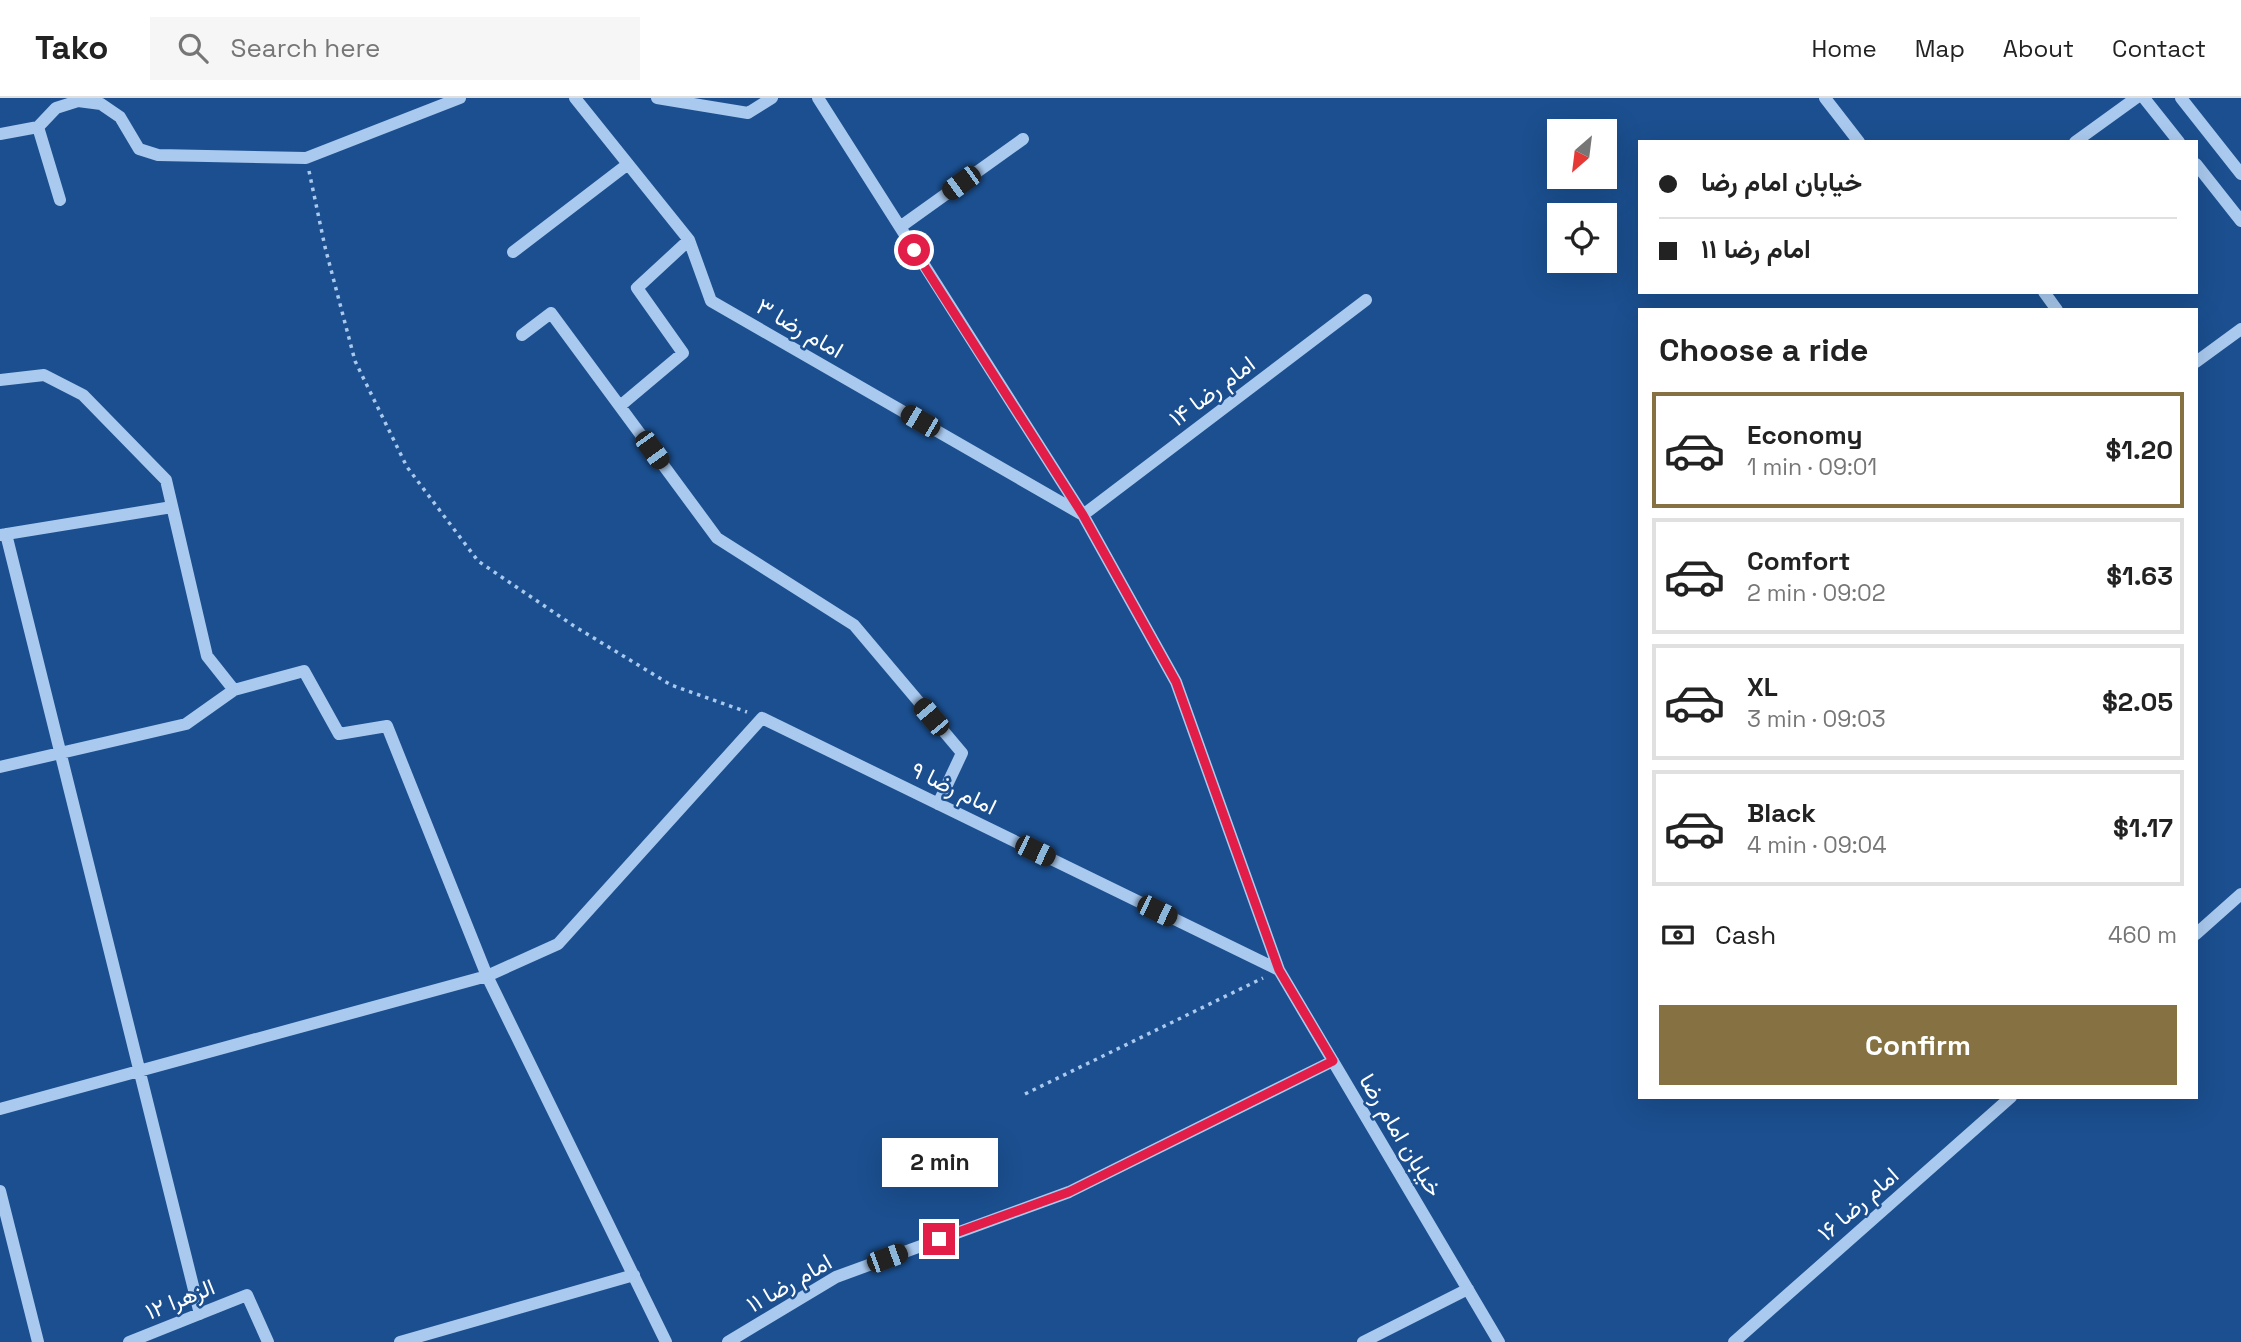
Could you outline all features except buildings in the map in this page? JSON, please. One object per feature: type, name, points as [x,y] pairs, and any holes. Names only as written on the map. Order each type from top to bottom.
[{"type":"street","points":[[0,134],[38,127],[56,108],[78,101],[101,104],[120,117],[139,149],[158,155],[306,158],[460,98]]},
{"type":"street","name":"امام رضا ۳","points":[[575,98],[689,240],[711,302],[1083,515]]},
{"type":"street","points":[[657,98],[748,113],[772,98]]},
{"type":"street","name":"خیابان امام رضا","points":[[818,98],[1083,515],[1176,682],[1279,970],[1499,1342]]},
{"type":"street","points":[[1825,98],[1857,140]]},
{"type":"street","points":[[2078,140],[2136,98]]},
{"type":"street","points":[[2144,98],[2177,140]]},
{"type":"street","points":[[2181,98],[2241,174]]},
{"type":"street","points":[[38,127],[60,200]]},
{"type":"street","points":[[900,227],[1023,139]]},
{"type":"street","points":[[513,252],[628,164]]},
{"type":"street","points":[[2198,167],[2241,221]]},
{"type":"street","points":[[620,406],[683,353],[637,288],[689,240]]},
{"type":"street","name":"امام رضا ۱۴","points":[[1083,515],[1366,300]]},
{"type":"street","points":[[522,335],[551,313],[717,538],[854,625],[962,753],[938,804]]},
{"type":"street","points":[[2198,361],[2241,329]]},
{"type":"street","points":[[0,380],[44,375],[83,395],[166,480],[207,656],[234,690]]},
{"type":"street","points":[[172,507],[3,534],[61,753],[200,1314]]},
{"type":"street","points":[[0,767],[186,724],[234,690],[304,671],[339,734],[387,726],[487,976],[666,1342]]},
{"type":"street","points":[[0,1109],[487,976],[558,944],[762,718]]},
{"type":"street","name":"امام رضا ۹","points":[[762,718],[1279,970]]},
{"type":"street","points":[[2198,932],[2241,894]]},
{"type":"street","name":"امام رضا ۱۱","points":[[728,1342],[836,1277],[1069,1192],[1333,1061]]},
{"type":"street","name":"امام رضا ۱۶","points":[[1734,1342],[2009,1099]]},
{"type":"street","points":[[0,1191],[38,1342]]},
{"type":"street","points":[[400,1342],[634,1275]]},
{"type":"street","points":[[1363,1342],[1389,1336],[1468,1289]]},
{"type":"street","name":"الزهرا ۱۲","points":[[129,1342],[247,1295],[268,1342]]},
{"type":"path","points":[[306,158],[325,247],[355,361],[407,467],[478,561],[574,626],[671,685],[762,718]]},
{"type":"path","points":[[1026,1094],[1279,970]]},
{"type":"route","points":[[914,250],[1083,515],[1176,682],[1279,970],[1333,1061],[1069,1192],[939,1239]]}]
